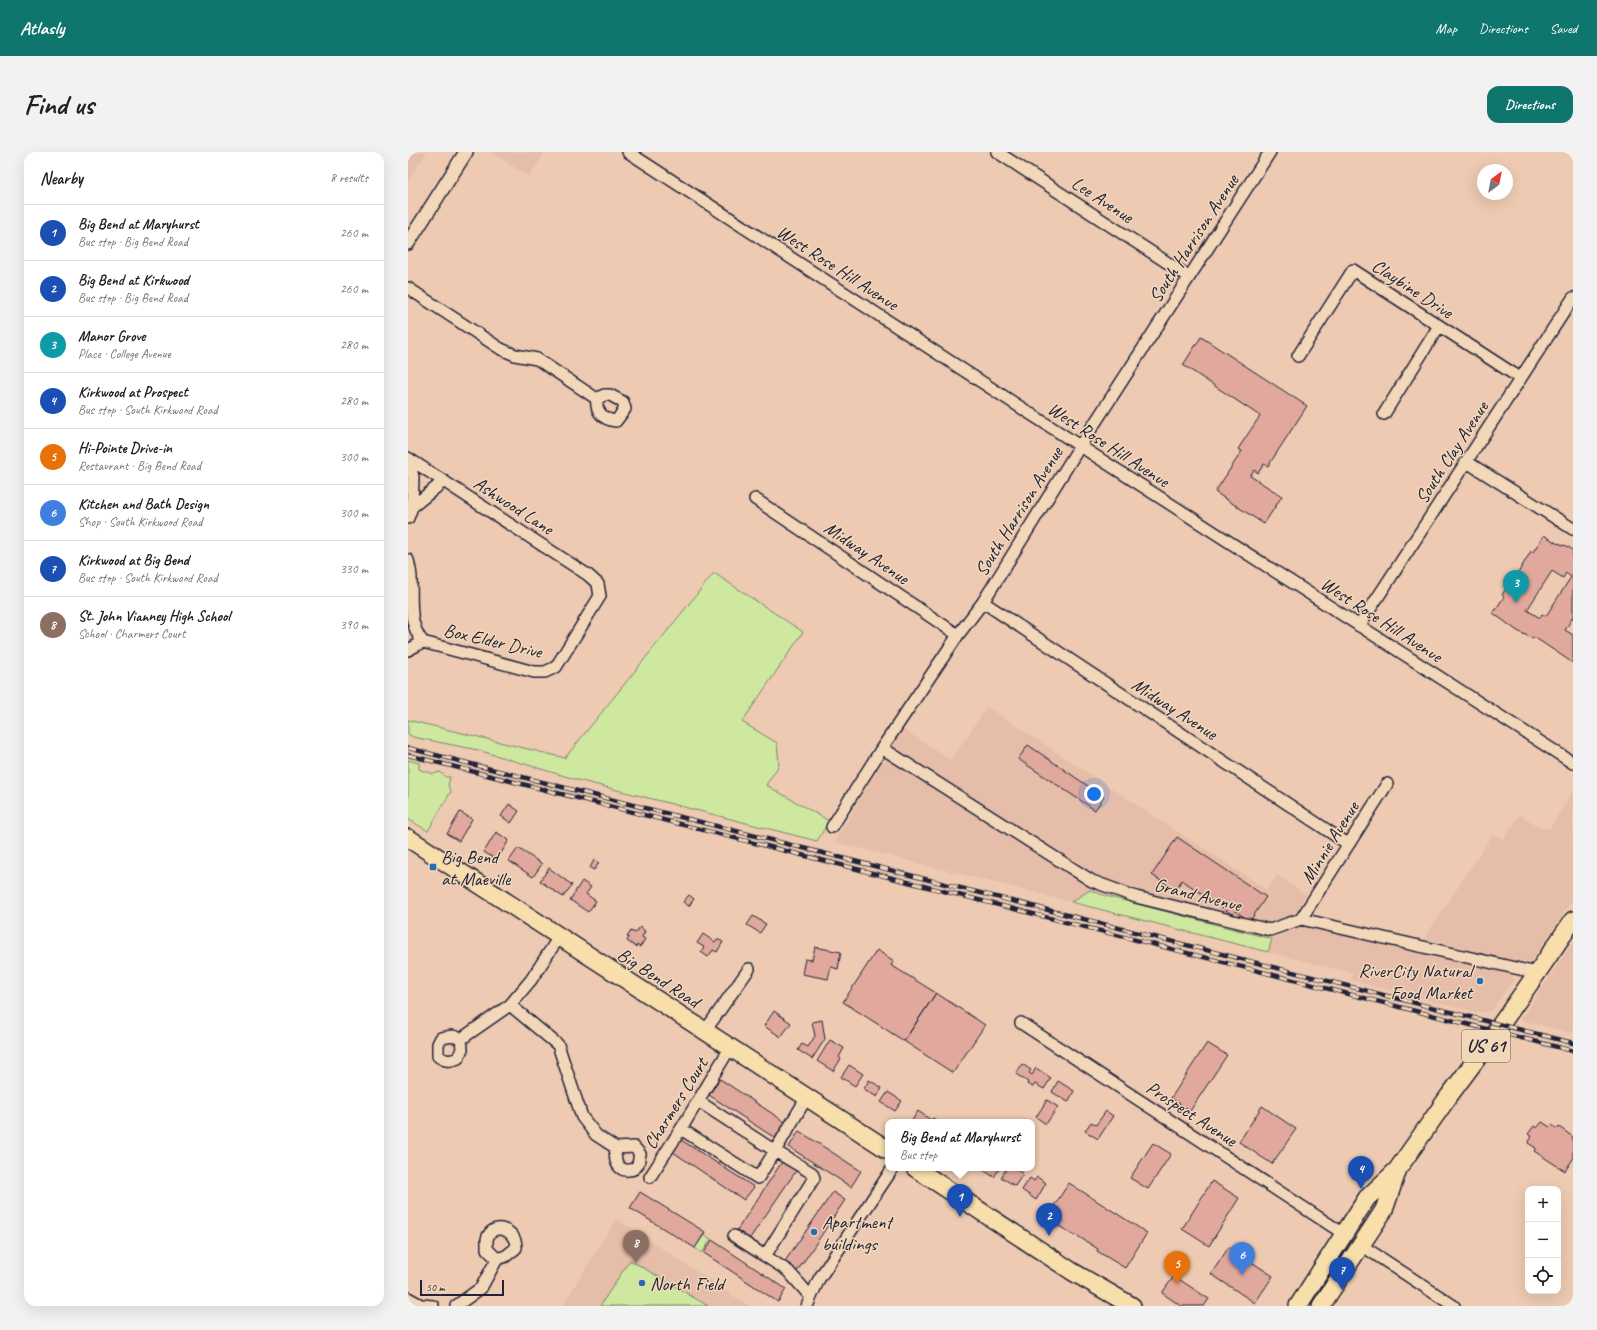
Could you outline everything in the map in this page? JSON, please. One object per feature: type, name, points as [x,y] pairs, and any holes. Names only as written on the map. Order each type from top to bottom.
[{"type":"main road","name":"Big Bend Road","points":[[408,838],[885,1148]]},
{"type":"main road","name":"US 61","points":[[1298,1306],[1367,1198],[1397,1170],[1537,974],[1573,920]]},
{"type":"main road","name":"US 61","points":[[1321,1306],[1384,1210],[1397,1170]]},
{"type":"main road","points":[[920,1171],[1073,1272],[1132,1306]]},
{"type":"street","points":[[408,242],[466,152]]},
{"type":"street","name":"West Rose Hill Avenue","points":[[628,152],[1080,446],[1573,763]]},
{"type":"street","name":"Lee Avenue","points":[[997,152],[1188,276]]},
{"type":"street","name":"South Harrison Avenue","points":[[832,826],[882,748],[958,635],[983,602],[1188,276],[1270,152]]},
{"type":"street","name":"Claybine Drive","points":[[1298,356],[1353,270],[1520,378]]},
{"type":"street","points":[[408,288],[501,349],[515,355],[537,360],[597,399]]},
{"type":"street","name":"South Clay Avenue","points":[[1359,626],[1573,298]]},
{"type":"street","points":[[1384,414],[1439,326]]},
{"type":"street","points":[[408,458],[413,477],[410,512]]},
{"type":"street","name":"Ashwood Lane","points":[[408,458],[588,575],[598,584]]},
{"type":"street","points":[[1467,462],[1573,529]]},
{"type":"street","points":[[410,512],[444,481]]},
{"type":"street","name":"Midway Avenue","points":[[755,499],[958,635]]},
{"type":"street","name":"Box Elder Drive","points":[[408,560],[411,577],[410,614],[416,634],[424,642],[534,672],[545,672],[556,666],[600,596],[598,584]]},
{"type":"street","name":"Midway Avenue","points":[[983,602],[1348,844]]},
{"type":"street","name":"Box Elder Drive","points":[[408,650],[424,642]]},
{"type":"street","name":"Grand Avenue","points":[[882,748],[1092,881],[1136,897],[1270,930],[1301,919]]},
{"type":"street","name":"Minnie Avenue","points":[[1301,919],[1387,784]]},
{"type":"street","points":[[1301,919],[1537,974]]},
{"type":"street","points":[[461,1039],[510,1005],[531,980],[559,937]]},
{"type":"street","points":[[705,1032],[749,969]]},
{"type":"street","points":[[510,1005],[558,1045],[582,1117],[596,1135],[616,1148]]},
{"type":"street","name":"Prospect Avenue","points":[[1021,1022],[1344,1234]]},
{"type":"street","name":"Charmers Court","points":[[650,1177],[730,1048]]},
{"type":"street","points":[[681,1129],[758,1178],[807,1098]]},
{"type":"street","points":[[698,1101],[812,1173],[814,1178],[765,1256]]},
{"type":"street","points":[[809,1302],[819,1279],[891,1171]]},
{"type":"street","points":[[734,1236],[788,1271],[809,1302]]},
{"type":"street","points":[[1361,1245],[1454,1306]]},
{"type":"street","points":[[456,1306],[481,1288],[497,1259]]},
{"type":"street","points":[[408,1298],[421,1305],[433,1306]]},
{"type":"shaded area","points":[[408,152],[427,152],[408,180]]},
{"type":"shaded area","points":[[491,152],[545,152],[529,177]]},
{"type":"shaded area","points":[[987,707],[1267,890],[1277,875],[1307,895],[1293,916],[1274,924],[1127,891],[1098,878],[1090,890],[1071,902],[835,842],[901,728],[951,760]]},
{"type":"shaded area","points":[[1573,791],[1573,899],[1531,962],[1526,965],[1424,939],[1493,834],[1503,840],[1520,815],[1541,828],[1550,828]]},
{"type":"shaded area","points":[[1308,926],[1510,974],[1514,979],[1491,1011],[1475,1012],[1351,980],[1352,973],[1268,952],[1272,939],[1291,930]]},
{"type":"shaded area","points":[[1573,942],[1573,1033],[1521,1020]]},
{"type":"shaded area","points":[[617,1219],[749,1306],[562,1306]]},
{"type":"green space","points":[[714,573],[803,632],[742,722],[777,743],[779,765],[766,785],[829,821],[817,841],[578,780],[478,750],[413,737],[408,734],[408,720],[565,758]]},
{"type":"green space","points":[[408,760],[419,763],[419,769],[422,771],[433,774],[440,772],[446,777],[450,777],[448,786],[451,791],[428,831],[408,819]]},
{"type":"green space","points":[[1090,890],[1106,896],[1272,939],[1268,952],[1071,902]]},
{"type":"green space","points":[[704,1235],[711,1239],[702,1253],[695,1248]]},
{"type":"green space","name":"North Field","points":[[630,1260],[708,1306],[600,1306]]},
{"type":"building","points":[[1201,337],[1307,406],[1268,466],[1264,464],[1258,473],[1254,470],[1250,476],[1282,496],[1264,524],[1215,492],[1242,451],[1238,449],[1260,416],[1183,365]]},
{"type":"building","points":[[1544,535],[1558,544],[1565,545],[1573,550],[1573,617],[1565,630],[1573,635],[1573,663],[1534,637],[1533,639],[1516,630],[1493,613],[1504,597],[1502,595],[1513,577],[1515,578],[1531,551],[1533,552]],"holes":[[[1552,571],[1563,578],[1566,573],[1571,577],[1546,616],[1542,614],[1540,618],[1527,610]]]},
{"type":"building","points":[[1028,745],[1104,797],[1095,810],[1018,759]]},
{"type":"building","points":[[509,804],[519,811],[511,823],[501,816]]},
{"type":"building","points":[[460,812],[472,819],[459,841],[447,834]]},
{"type":"building","points":[[496,832],[509,840],[497,860],[484,852]]},
{"type":"building","points":[[1177,837],[1266,897],[1250,921],[1235,911],[1233,915],[1182,880],[1175,890],[1152,875]]},
{"type":"building","points":[[518,848],[542,864],[533,877],[509,861]]},
{"type":"building","points":[[594,860],[599,863],[594,870],[590,868]]},
{"type":"building","points":[[549,868],[572,885],[563,897],[540,881]]},
{"type":"building","points":[[582,881],[591,887],[586,894],[596,901],[588,912],[570,900]]},
{"type":"building","points":[[689,895],[694,899],[689,906],[683,902]]},
{"type":"building","points":[[753,916],[766,924],[760,933],[747,925]]},
{"type":"building","points":[[640,927],[645,931],[642,937],[645,939],[640,947],[637,945],[636,947],[627,941],[629,937],[627,937],[631,931],[635,933]]},
{"type":"building","points":[[703,934],[715,942],[717,939],[723,942],[717,952],[713,950],[708,957],[701,952],[704,947],[697,943]]},
{"type":"building","points":[[815,947],[841,952],[838,969],[831,967],[828,979],[802,974],[805,959],[812,960]]},
{"type":"building","points":[[877,950],[894,961],[891,965],[936,993],[904,1041],[843,1002]]},
{"type":"building","points":[[936,993],[985,1025],[953,1073],[904,1041]]},
{"type":"building","points":[[774,1011],[791,1023],[781,1037],[764,1026]]},
{"type":"building","points":[[822,1020],[825,1039],[812,1059],[798,1050],[802,1044],[808,1047],[815,1036],[812,1022]]},
{"type":"building","points":[[830,1040],[844,1048],[839,1057],[841,1059],[833,1071],[817,1061]]},
{"type":"building","points":[[1207,1043],[1227,1055],[1190,1111],[1171,1098]]},
{"type":"building","points":[[1022,1064],[1031,1070],[1029,1073],[1032,1075],[1036,1068],[1051,1078],[1044,1089],[1035,1084],[1033,1087],[1027,1084],[1028,1082],[1016,1074]]},
{"type":"building","points":[[849,1065],[863,1074],[855,1086],[841,1077]]},
{"type":"building","points":[[720,1079],[785,1122],[775,1138],[709,1095]]},
{"type":"building","points":[[869,1080],[882,1088],[877,1097],[864,1089]]},
{"type":"building","points":[[1058,1081],[1074,1091],[1068,1102],[1052,1092]]},
{"type":"building","points":[[888,1092],[902,1101],[895,1111],[881,1102]]},
{"type":"building","points":[[1047,1100],[1058,1107],[1046,1124],[1036,1117]]},
{"type":"building","points":[[1262,1106],[1296,1129],[1272,1164],[1239,1142]]},
{"type":"building","points":[[918,1111],[930,1119],[913,1119]]},
{"type":"building","points":[[1106,1111],[1113,1116],[1098,1139],[1085,1131],[1091,1122],[1096,1125]]},
{"type":"building","points":[[1542,1122],[1550,1127],[1552,1125],[1557,1129],[1559,1127],[1573,1137],[1573,1159],[1565,1171],[1534,1151],[1536,1148],[1528,1143],[1532,1137],[1528,1134],[1534,1126],[1537,1128]]},
{"type":"building","points":[[799,1131],[861,1171],[851,1187],[789,1147]]},
{"type":"building","points":[[678,1138],[754,1187],[744,1200],[670,1150]]},
{"type":"building","points":[[1153,1143],[1171,1154],[1148,1189],[1130,1178]]},
{"type":"building","points":[[784,1159],[798,1168],[748,1241],[735,1233]]},
{"type":"building","points":[[985,1171],[998,1171],[994,1177]]},
{"type":"building","points":[[1005,1171],[1018,1171],[1023,1174],[1015,1186],[1001,1177]]},
{"type":"building","points":[[1037,1177],[1046,1183],[1036,1200],[1022,1190],[1030,1178],[1034,1181]]},
{"type":"building","points":[[1212,1181],[1239,1198],[1209,1246],[1182,1229]]},
{"type":"building","points":[[1069,1183],[1147,1233],[1125,1268],[1097,1251],[1098,1249],[1076,1235],[1075,1236],[1046,1218]]},
{"type":"building","points":[[640,1192],[705,1232],[695,1248],[630,1208]]},
{"type":"building","name":"Apartment buildings","points":[[833,1192],[845,1200],[796,1273],[783,1264]]},
{"type":"building","points":[[712,1240],[786,1289],[778,1302],[704,1253]]},
{"type":"building","points":[[1229,1247],[1273,1276],[1255,1303],[1211,1274]]},
{"type":"building","points":[[1174,1276],[1209,1299],[1204,1306],[1181,1306],[1162,1293]]},
{"type":"railway","points":[[408,748],[1573,1043]]},
{"type":"railway","points":[[408,755],[1573,1051]]},
{"type":"place","name":"Manor Grove","points":[[1516,603]]},
{"type":"place","name":"Big Bend at Maeville","points":[[433,867]]},
{"type":"place","name":"RiverCity Natural Food Market","points":[[1480,981]]},
{"type":"place","name":"Kirkwood at Prospect","points":[[1361,1189]]},
{"type":"place","name":"Big Bend at Maryhurst","points":[[960,1217]]},
{"type":"place","name":"Apartment buildings","points":[[814,1232]]},
{"type":"place","name":"Big Bend at Kirkwood","points":[[1049,1236]]},
{"type":"place","name":"St. John Vianney High School","points":[[636,1263]]},
{"type":"place","name":"Kitchen and Bath Design","points":[[1242,1275]]},
{"type":"place","name":"North Field","points":[[642,1283]]},
{"type":"place","name":"Hi-Pointe Drive-in","points":[[1177,1284]]},
{"type":"place","name":"Kirkwood at Big Bend","points":[[1342,1290]]}]
